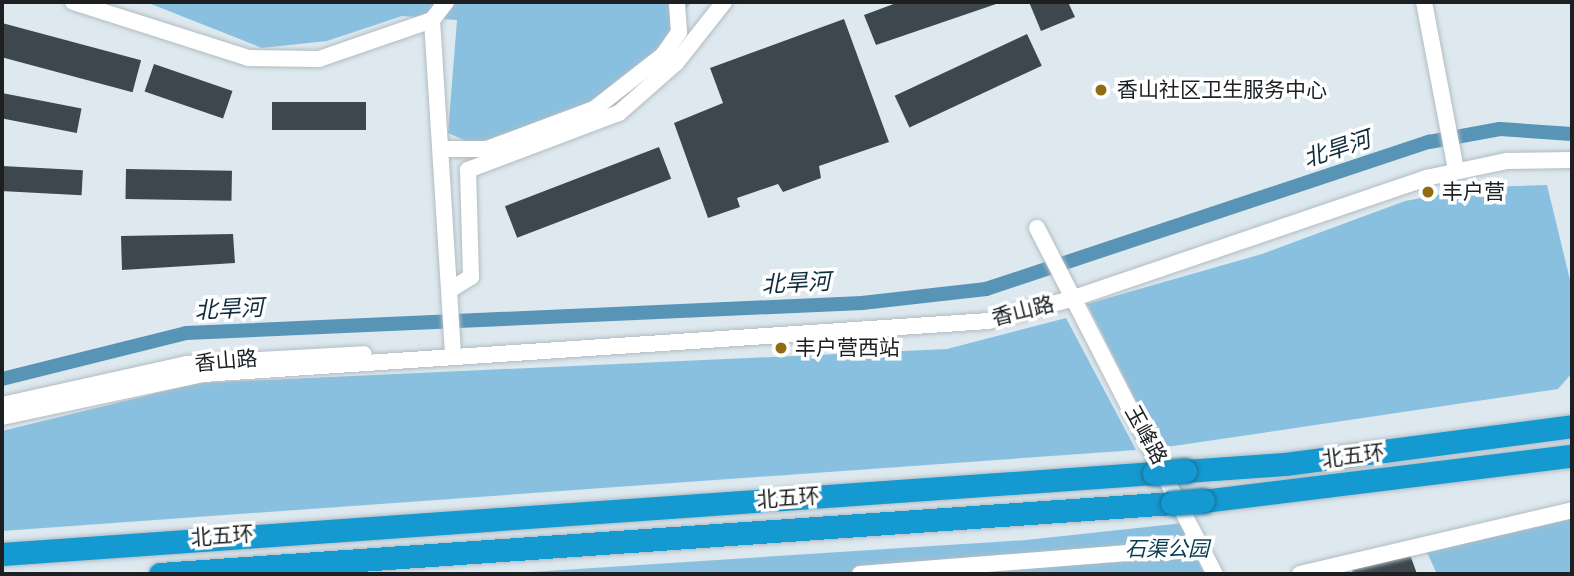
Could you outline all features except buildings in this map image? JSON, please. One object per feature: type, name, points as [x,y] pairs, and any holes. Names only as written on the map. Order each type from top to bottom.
[{"type":"highway","name":"北五环","points":[[2,554],[1285,464],[1572,426]]},
{"type":"highway","name":"北五环","points":[[160,574],[1203,501],[1572,456]]},
{"type":"street","points":[[73,2],[247,58],[318,59],[432,20],[446,2]]},
{"type":"street","points":[[443,149],[487,149],[594,109],[663,55],[679,32],[677,2]]},
{"type":"street","points":[[450,290],[471,276],[468,170],[619,113],[676,64],[724,2]]},
{"type":"street","points":[[1424,2],[1455,162]]},
{"type":"street","points":[[432,20],[443,149],[453,356]]},
{"type":"street","name":"香山路","points":[[2,417],[203,374],[917,328],[988,321],[1072,299],[1455,162],[1571,164]]},
{"type":"street","name":"玉峰路","points":[[1037,228],[1216,574]]},
{"type":"street","name":"香山路","points":[[2,405],[187,364],[429,351],[453,356]]},
{"type":"street","points":[[1300,574],[1572,510]]},
{"type":"street","points":[[860,574],[1201,547]]},
{"type":"green space","points":[[146,2],[691,2],[629,93],[473,144],[448,133],[457,20],[402,16],[327,41],[262,48]]},
{"type":"green space","points":[[1547,185],[1572,288],[1572,373],[1558,389],[1160,448],[1087,304],[1262,254],[1405,201],[1480,187]]},
{"type":"green space","points":[[1066,318],[1136,450],[2,531],[2,431],[198,383],[947,349]]},
{"type":"green space","points":[[1572,516],[1572,574],[1437,574],[1424,546]]},
{"type":"green space","name":"石渠公园","points":[[1184,523],[1204,574],[501,574],[1026,540]]},
{"type":"waterway","name":"北旱河","points":[[2,379],[186,333],[862,303],[986,289],[1429,142],[1500,129],[1572,134]]},
{"type":"place","name":"香山社区卫生服务中心","points":[[1101,90]]},
{"type":"place","name":"丰户营","points":[[1428,192]]},
{"type":"place","name":"丰户营西站","points":[[781,348]]}]
